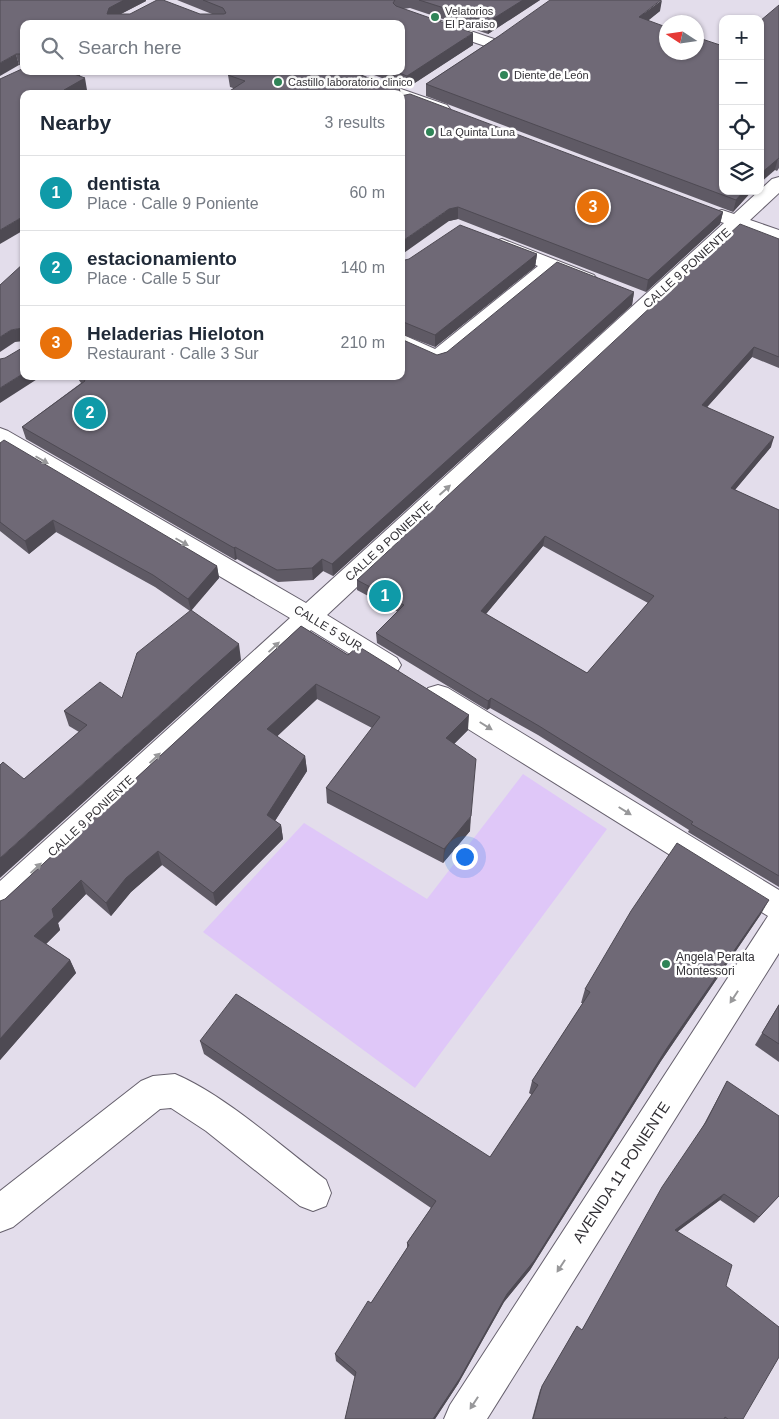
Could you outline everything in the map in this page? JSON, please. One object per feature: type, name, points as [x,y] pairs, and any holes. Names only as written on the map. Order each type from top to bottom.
[{"type":"street","points":[[421,19],[491,42]]},
{"type":"street","points":[[476,53],[507,32]]},
{"type":"street","points":[[384,87],[393,90]]},
{"type":"street","points":[[407,95],[455,114]]},
{"type":"street","name":"CALLE 9 PONIENTE","points":[[0,901],[308,616],[641,299],[738,222],[779,183]]},
{"type":"street","points":[[701,208],[779,237]]},
{"type":"street","points":[[483,238],[605,286]]},
{"type":"street","points":[[405,343],[437,358],[552,265]]},
{"type":"street","name":"CALLE 5 SUR","points":[[0,436],[308,616],[779,906]]},
{"type":"street","name":"AVENIDA 11 PONIENTE","points":[[464,1419],[779,926]]},
{"type":"street","points":[[0,1214],[153,1093],[175,1091],[218,1120],[313,1193]]},
{"type":"shaded area","points":[[523,774],[607,829],[415,1088],[203,932],[304,823],[427,899]]},
{"type":"building","points":[[0,0],[124,0],[109,8],[107,14],[130,14],[157,0],[163,0],[200,14],[224,14],[226,13],[223,8],[203,0],[395,0],[393,3],[396,6],[473,33],[407,76],[404,75],[405,20],[20,20],[20,54],[16,54],[0,63]]},
{"type":"building","points":[[419,0],[523,0],[488,22]]},
{"type":"building","points":[[550,0],[661,0],[639,17],[659,24],[659,60],[704,60],[704,40],[719,45],[719,194],[426,84]]},
{"type":"building","points":[[779,5],[779,158],[764,171],[764,60],[764,18]]},
{"type":"building","points":[[20,70],[20,75],[77,75],[85,78],[64,90],[20,90],[20,218],[0,230],[0,79]]},
{"type":"building","points":[[228,75],[361,75],[384,84],[399,84],[400,90],[231,90],[245,81]]},
{"type":"building","points":[[410,94],[723,212],[648,280],[458,207],[449,209],[405,239],[405,95]]},
{"type":"building","points":[[723,195],[740,195],[736,200]]},
{"type":"building","points":[[740,224],[779,239],[779,357],[754,347],[702,405],[774,437],[731,488],[779,510],[779,876],[691,824],[693,822],[539,726],[491,698],[488,701],[376,633],[404,605],[357,580]],"holes":[[[545,536],[654,596],[587,673],[481,611]]]},
{"type":"building","points":[[460,225],[537,254],[435,335],[405,323],[405,260]]},
{"type":"building","points":[[557,262],[634,292],[332,564],[322,559],[312,568],[277,570],[234,548],[22,427],[84,380],[405,380],[405,341],[437,355],[447,352]]},
{"type":"building","points":[[20,267],[20,328],[11,330],[0,337],[0,285]]},
{"type":"building","points":[[20,349],[20,376],[0,388],[0,359]]},
{"type":"building","points":[[4,440],[217,566],[188,599],[153,575],[53,520],[25,541],[0,522],[0,443]]},
{"type":"building","points":[[191,610],[239,644],[0,858],[0,765],[3,762],[24,779],[87,725],[64,711],[100,682],[122,698],[137,653]]},
{"type":"building","points":[[301,626],[348,655],[358,646],[469,715],[446,738],[476,759],[471,816],[444,849],[326,788],[380,717],[316,684],[267,729],[305,756],[267,815],[281,825],[213,893],[158,851],[126,878],[106,903],[81,880],[52,909],[54,917],[34,936],[70,960],[0,1039],[0,901],[5,899]]},
{"type":"building","points":[[677,843],[769,900],[667,1048],[534,1261],[507,1294],[460,1378],[433,1419],[345,1419],[356,1372],[335,1354],[368,1301],[371,1303],[409,1245],[407,1243],[436,1201],[200,1041],[236,994],[490,1157],[538,1085],[532,1081],[590,992],[585,989],[631,911]]},
{"type":"building","points":[[779,1005],[779,1044],[762,1033]]},
{"type":"building","points":[[727,1081],[779,1116],[779,1196],[759,1217],[724,1194],[675,1230],[732,1265],[726,1286],[779,1327],[779,1357],[743,1419],[728,1419],[725,1417],[724,1419],[533,1419],[542,1386],[577,1326],[582,1330],[662,1187],[706,1122]]},
{"type":"place","name":"Velatorios El Paraiso","points":[[435,17]]},
{"type":"place","name":"Diente de León","points":[[504,75]]},
{"type":"place","name":"Castillo laboratorio clinico","points":[[278,82]]},
{"type":"place","name":"La Quinta Luna","points":[[430,132]]},
{"type":"place","name":"Heladerias Hieloton","points":[[593,207]]},
{"type":"place","name":"estacionamiento","points":[[90,413]]},
{"type":"place","name":"dentista","points":[[385,596]]},
{"type":"place","name":"Angela Peralta Montessori","points":[[666,964]]}]
